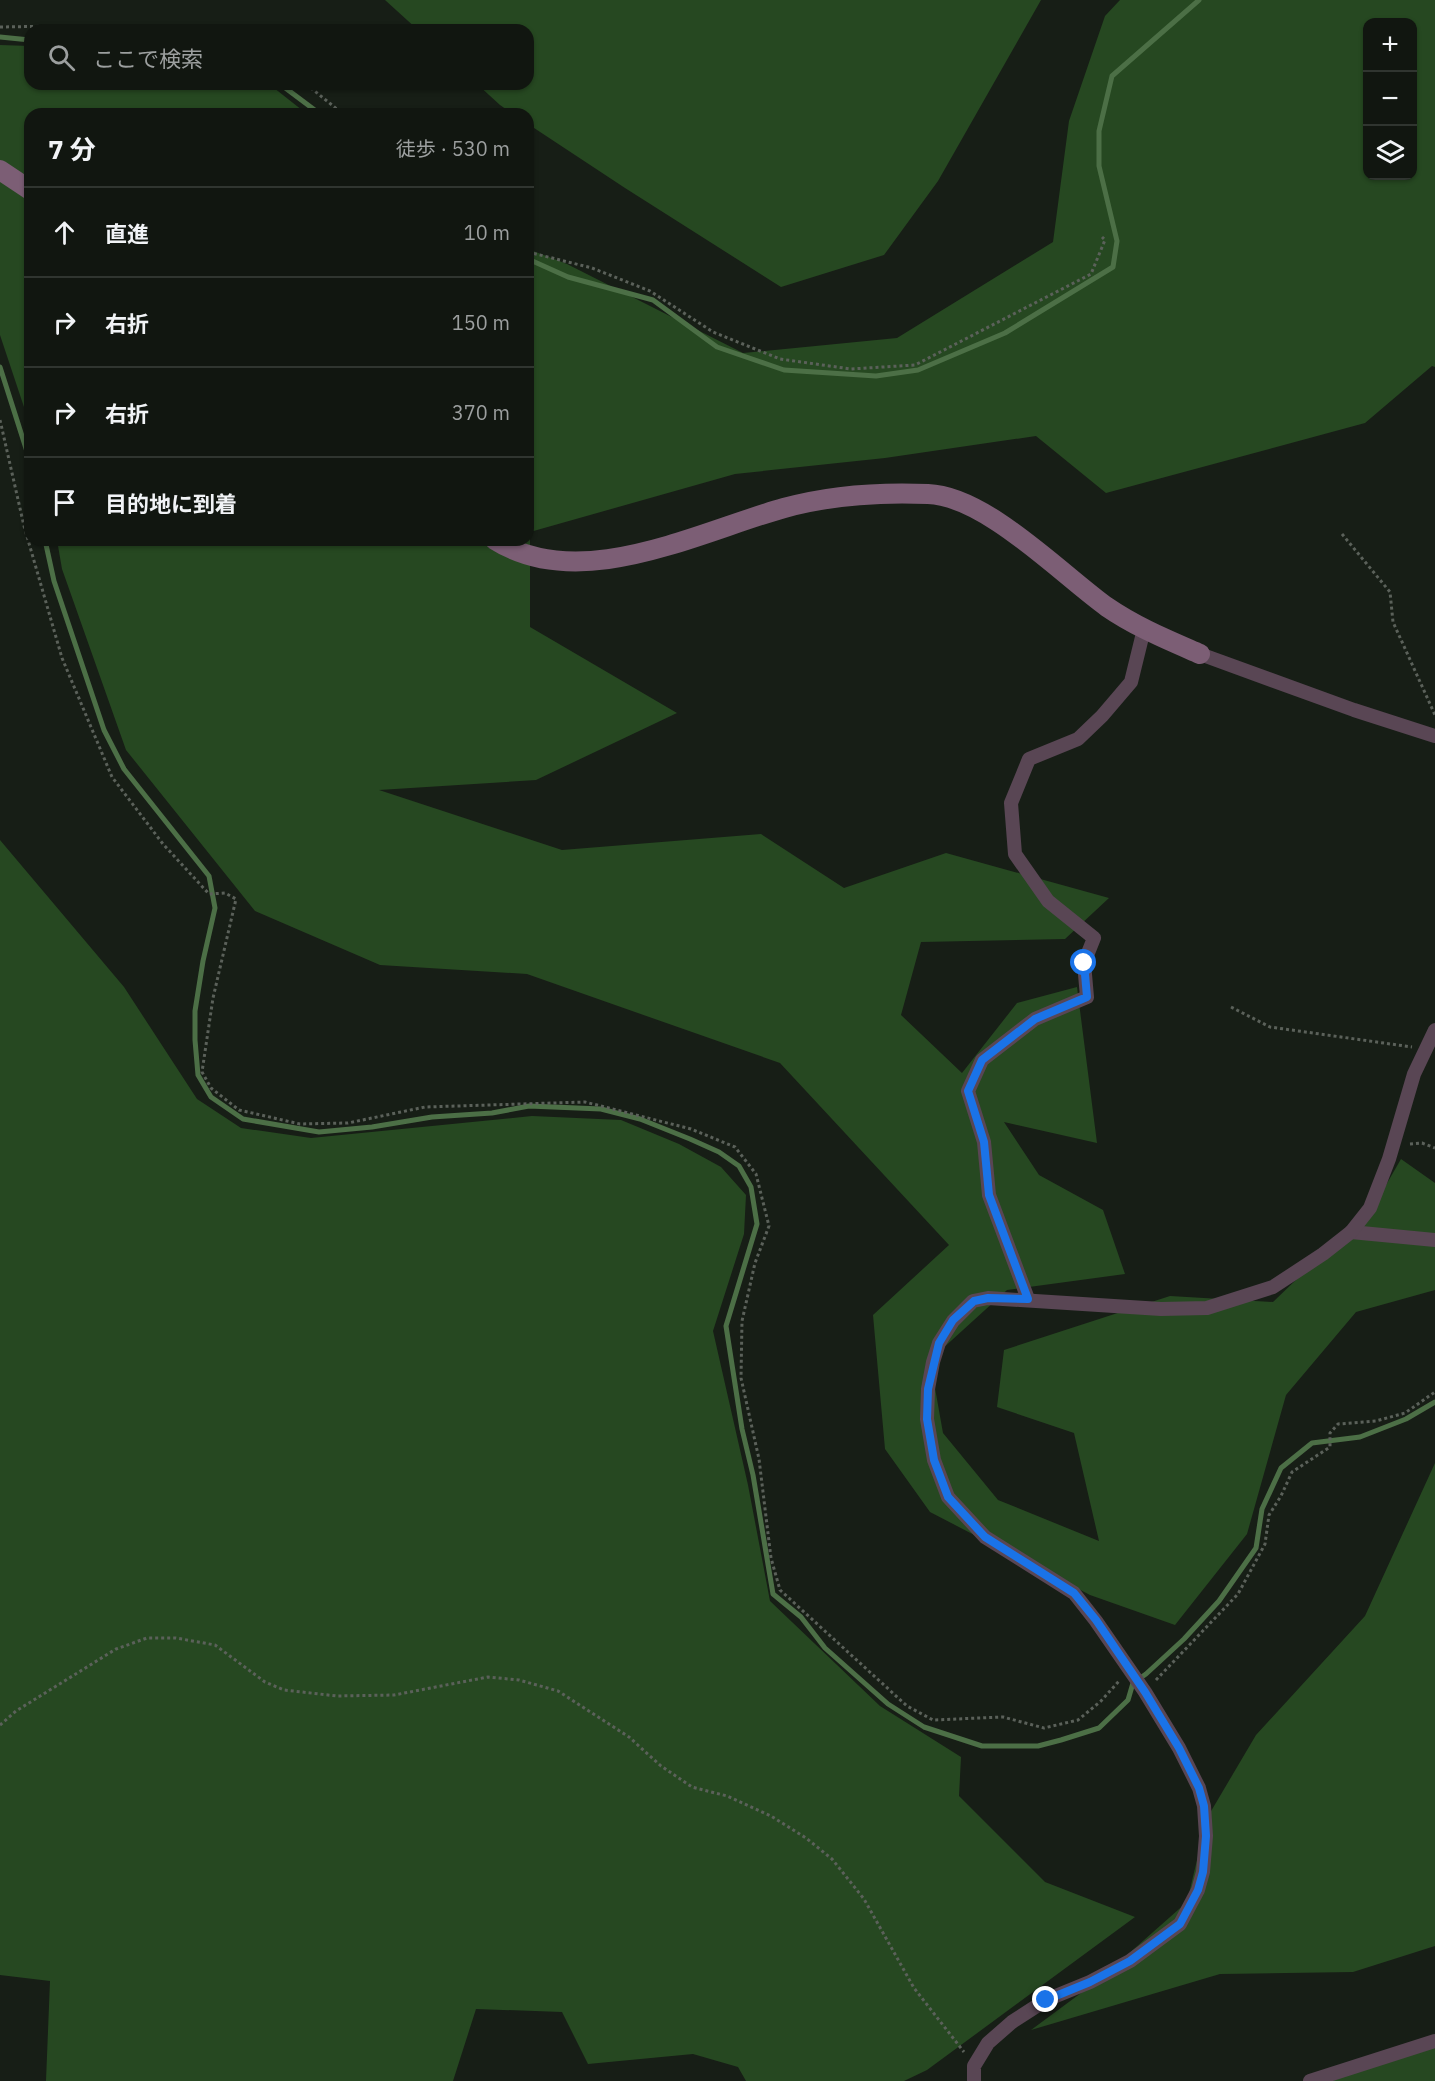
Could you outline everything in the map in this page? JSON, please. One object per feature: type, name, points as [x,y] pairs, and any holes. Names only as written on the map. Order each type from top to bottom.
[{"type":"street","points":[[0,170],[24,186]]},
{"type":"street","points":[[509,546],[543,560],[606,560],[654,550],[785,508],[859,494],[932,494],[956,500],[983,513],[1025,541],[1107,607],[1144,629],[1200,654],[1354,710],[1435,736]]},
{"type":"street","points":[[1028,1299],[989,1195],[984,1142],[968,1091],[982,1060],[1035,1019],[1087,997],[1084,963],[1094,938],[1048,901],[1015,854],[1011,802],[1029,759],[1078,739],[1102,716],[1131,682],[1144,629]]},
{"type":"street","points":[[974,2081],[974,2066],[988,2043],[1012,2022],[1046,2000],[1090,1982],[1130,1961],[1180,1924],[1193,1900],[1203,1872],[1204,1806],[1199,1788],[1179,1748],[1096,1620],[1074,1593],[985,1537],[948,1497],[934,1460],[927,1419],[928,1389],[939,1343],[953,1320],[974,1301],[988,1298],[1161,1309],[1207,1308],[1274,1287],[1351,1232],[1370,1208],[1393,1145],[1414,1074],[1435,1030]]},
{"type":"street","points":[[1351,1232],[1435,1240]]},
{"type":"street","points":[[1310,2081],[1435,2041]]},
{"type":"path","points":[[0,27],[24,27]]},
{"type":"path","points":[[313,90],[336,108]]},
{"type":"path","points":[[534,254],[592,268],[650,291],[713,332],[780,359],[851,369],[915,365],[1091,274],[1105,240],[1102,237]]},
{"type":"path","points":[[0,420],[24,526]]},
{"type":"path","points":[[1342,534],[1390,592],[1393,622],[1435,715]]},
{"type":"path","points":[[30,546],[62,658],[112,777],[163,844],[208,894],[225,893],[236,899],[213,998],[202,1072],[210,1088],[239,1110],[300,1124],[348,1123],[425,1107],[585,1102],[691,1129],[735,1147],[756,1174],[769,1226],[755,1263],[742,1321],[741,1378],[759,1459],[771,1558],[780,1590],[907,1706],[933,1720],[1003,1717],[1044,1728],[1078,1720],[1101,1701],[1137,1681],[1238,1594],[1265,1544],[1269,1515],[1292,1472],[1330,1447],[1330,1433],[1338,1424],[1376,1421],[1405,1413],[1435,1392]]},
{"type":"path","points":[[1231,1007],[1270,1027],[1426,1049]]},
{"type":"path","points":[[1393,1145],[1422,1143],[1435,1148]]},
{"type":"path","points":[[0,1725],[16,1711],[116,1649],[147,1638],[176,1638],[215,1645],[265,1682],[284,1690],[337,1696],[394,1695],[489,1677],[519,1680],[558,1691],[629,1737],[661,1766],[692,1787],[727,1796],[771,1816],[806,1838],[832,1859],[864,1899],[914,1988],[974,2066]]},
{"type":"green space","points":[[385,0],[1041,0],[938,181],[884,255],[781,287],[534,128],[534,108],[504,108],[484,90],[534,90],[534,24],[411,24]]},
{"type":"green space","points":[[1120,0],[1435,0],[1435,367],[1432,366],[1365,423],[1106,493],[1036,436],[885,458],[735,474],[534,531],[534,251],[567,264],[743,353],[897,338],[1053,242],[1069,121],[1105,16]]},
{"type":"green space","points":[[0,45],[24,46],[24,90],[277,90],[299,108],[24,108],[24,407],[0,335]]},
{"type":"green space","points":[[58,546],[530,546],[530,627],[677,713],[536,780],[379,790],[562,850],[761,834],[844,888],[946,853],[1109,898],[1065,939],[921,942],[901,1015],[962,1073],[1017,1003],[1077,987],[1097,1143],[1004,1122],[1039,1175],[1103,1210],[1125,1274],[1007,1290],[930,1360],[943,1433],[998,1500],[1099,1541],[1074,1433],[997,1407],[1004,1350],[1170,1296],[1273,1302],[1375,1204],[1401,1159],[1435,1183],[1435,1290],[1356,1312],[1286,1395],[1247,1534],[1175,1625],[1090,1595],[930,1512],[885,1449],[873,1315],[949,1245],[780,1063],[527,974],[380,965],[255,911],[126,750],[62,569]]},
{"type":"green space","points":[[0,840],[124,987],[197,1099],[241,1128],[311,1138],[532,1116],[621,1120],[679,1144],[721,1167],[746,1195],[744,1234],[713,1331],[748,1485],[770,1601],[880,1706],[961,1757],[959,1796],[1045,1882],[1135,1917],[927,2070],[904,2081],[746,2081],[738,2067],[693,2054],[588,2064],[562,2012],[476,2009],[453,2081],[46,2081],[50,1981],[0,1975]]},
{"type":"green space","points":[[1435,1463],[1435,1946],[1353,1972],[1220,1974],[1031,2030],[1100,1979],[1187,1902],[1207,1818],[1256,1735],[1365,1616]]},
{"type":"green space","points":[[1435,2046],[1435,2081],[1331,2081]]},
{"type":"waterway","points":[[534,262],[568,277],[653,300],[717,347],[784,370],[876,376],[918,370],[1005,333],[1113,267],[1117,241],[1099,166],[1099,131],[1112,76],[1199,0]]},
{"type":"waterway","points":[[0,37],[24,39]]},
{"type":"waterway","points":[[288,90],[312,108]]},
{"type":"waterway","points":[[0,367],[24,442]]},
{"type":"waterway","points":[[46,546],[54,581],[104,730],[124,769],[209,876],[215,908],[195,1011],[195,1040],[198,1075],[211,1097],[243,1119],[319,1132],[372,1127],[432,1117],[492,1113],[529,1106],[601,1109],[640,1119],[690,1139],[719,1152],[739,1166],[751,1187],[757,1224],[726,1326],[742,1429],[753,1475],[773,1594],[801,1617],[825,1648],[888,1704],[924,1727],[982,1746],[1038,1746],[1099,1728],[1128,1700],[1133,1683],[1184,1639],[1219,1601],[1256,1548],[1262,1509],[1281,1468],[1312,1443],[1360,1437],[1406,1419],[1435,1402]]},
{"type":"route","points":[[1046,2000],[1090,1982],[1130,1961],[1180,1924],[1198,1890],[1203,1872],[1206,1836],[1204,1806],[1199,1788],[1179,1748],[1145,1692],[1096,1620],[1074,1593],[985,1537],[948,1497],[934,1460],[927,1419],[928,1389],[933,1362],[939,1343],[953,1320],[974,1301],[988,1298],[1028,1299],[989,1195],[984,1142],[968,1091],[982,1060],[1035,1019],[1087,997],[1084,963]]}]
